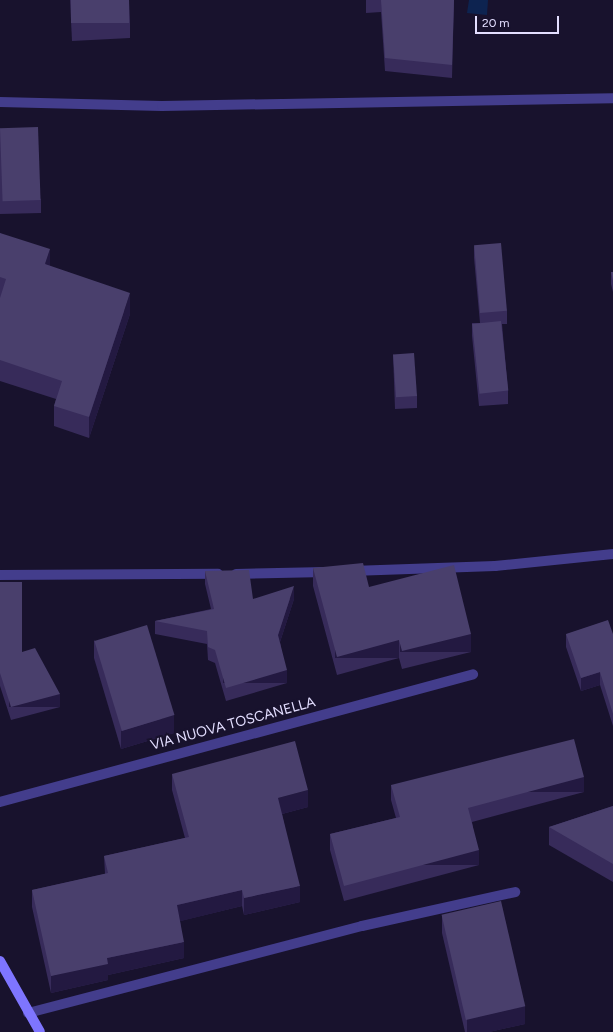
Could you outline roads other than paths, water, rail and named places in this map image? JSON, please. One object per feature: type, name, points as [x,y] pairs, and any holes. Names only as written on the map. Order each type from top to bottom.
[{"type":"main road","points":[[0,961],[40,1032]]},
{"type":"street","points":[[0,102],[162,106],[613,98]]},
{"type":"street","points":[[0,575],[318,572],[494,566],[613,554]]},
{"type":"street","name":"VIA NUOVA TOSCANELLA","points":[[0,802],[473,674]]},
{"type":"street","points":[[28,1013],[362,926],[515,892]]},
{"type":"water","points":[[469,0],[488,0],[487,15],[467,13]]}]
